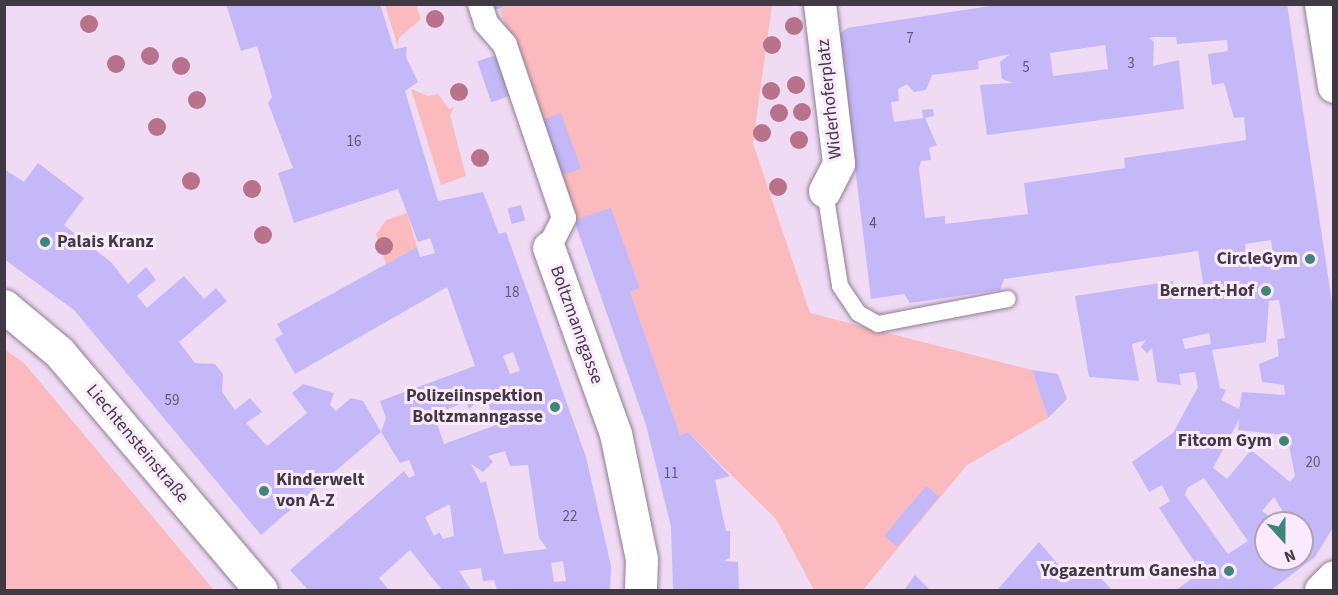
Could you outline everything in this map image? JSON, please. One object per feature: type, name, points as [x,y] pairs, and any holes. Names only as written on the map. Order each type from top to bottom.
[{"type":"street","name":"Boltzmanngasse","points":[[480,4],[486,23],[506,45],[564,218],[549,248],[616,434],[642,560],[641,591]]},
{"type":"street","name":"Widerhoferplatz","points":[[820,4],[839,164],[825,192]]},
{"type":"street","points":[[1321,4],[1334,86]]},
{"type":"street","name":"Liechtensteinstraße","points":[[4,306],[58,352],[261,591]]},
{"type":"street","points":[[1321,591],[1334,578]]},
{"type":"lane","points":[[825,192],[840,286],[858,313],[878,324],[1008,299]]},
{"type":"shaded area","points":[[514,4],[772,5],[753,143],[810,313],[1032,370],[1048,418],[967,465],[863,590],[814,590],[776,519],[688,432],[680,435],[630,292],[640,288],[611,209],[574,220],[500,9]]},
{"type":"shaded area","points":[[385,5],[416,5],[421,19],[399,38],[398,47]]},
{"type":"shaded area","points":[[411,89],[428,96],[438,94],[449,109],[454,107],[450,115],[466,176],[441,185]]},
{"type":"shaded area","points":[[407,213],[417,247],[386,264],[376,234],[386,220]]},
{"type":"shaded area","points":[[4,349],[24,363],[214,590],[5,590]]},
{"type":"building","points":[[226,4],[380,4],[394,49],[407,47],[406,57],[418,82],[405,91],[438,201],[483,192],[499,234],[506,232],[586,457],[611,566],[610,590],[497,590],[494,580],[483,581],[481,568],[459,571],[471,590],[442,590],[410,550],[379,578],[389,590],[308,590],[290,570],[404,471],[409,478],[415,475],[409,460],[400,463],[381,432],[386,418],[380,401],[475,366],[447,287],[295,374],[275,339],[283,334],[277,324],[417,247],[420,257],[435,253],[430,238],[418,242],[398,189],[294,223],[278,173],[293,168],[268,103],[272,97],[257,46],[241,51]],"holes":[[[513,352],[520,371],[510,374],[503,356]],[[485,395],[496,425],[444,444],[434,414],[466,402],[469,409]],[[505,451],[510,466],[528,465],[539,538],[547,549],[504,554],[486,481],[481,483],[471,464],[483,472],[493,462],[488,456]],[[450,504],[454,536],[443,539],[439,532],[434,536],[425,517]],[[563,561],[566,581],[554,582],[551,563]]]},
{"type":"building","points":[[486,4],[512,4],[512,5],[488,12]]},
{"type":"building","points":[[1003,4],[1287,4],[1334,316],[1334,526],[1315,557],[1314,511],[1282,511],[1274,497],[1262,511],[1254,511],[1254,571],[1296,571],[1271,590],[1176,590],[1201,572],[1159,508],[1170,501],[1162,485],[1149,492],[1132,462],[1173,433],[1198,387],[1195,372],[1179,374],[1181,385],[1157,382],[1152,348],[1147,353],[1141,347],[1146,340],[1132,344],[1139,381],[1089,377],[1075,296],[1173,281],[1176,299],[1182,298],[1182,289],[1203,283],[1198,251],[1004,279],[1000,290],[910,303],[904,294],[871,299],[839,34],[847,28]],"holes":[[[1176,37],[1177,44],[1227,40],[1228,51],[1208,54],[1212,85],[1224,83],[1234,118],[1244,117],[1246,140],[1124,158],[1125,168],[1024,183],[1028,214],[945,224],[945,216],[925,218],[919,169],[921,161],[931,160],[929,148],[937,145],[925,118],[934,116],[933,109],[922,110],[923,118],[894,122],[891,102],[899,101],[898,89],[907,84],[914,92],[926,90],[932,75],[979,69],[978,61],[1010,54],[1000,62],[1002,79],[1013,83],[980,85],[987,135],[1184,109],[1179,60],[1153,66],[1154,42],[1149,38]],[[1105,45],[1108,69],[1053,76],[1050,53]],[[1271,240],[1274,260],[1253,262],[1250,271],[1245,244]],[[1279,300],[1285,338],[1277,339],[1279,356],[1259,364],[1262,382],[1284,385],[1285,395],[1242,392],[1239,409],[1221,400],[1226,390],[1220,388],[1212,350],[1266,342],[1269,301]],[[1209,333],[1211,344],[1185,349],[1182,339]],[[1239,420],[1238,430],[1287,435],[1295,476],[1290,482],[1251,450],[1227,479],[1213,468]],[[1204,478],[1248,541],[1228,554],[1185,495],[1187,488]]]},
{"type":"building","points":[[499,54],[513,95],[491,102],[477,61]]},
{"type":"building","points":[[561,113],[581,168],[560,176],[539,121]]},
{"type":"building","points":[[38,163],[84,198],[64,225],[112,263],[128,284],[146,267],[156,280],[137,296],[147,308],[184,276],[204,299],[216,288],[227,301],[179,342],[195,363],[215,364],[223,374],[222,392],[235,410],[250,398],[262,412],[246,423],[267,446],[307,413],[292,393],[303,384],[334,393],[330,405],[336,411],[351,398],[363,401],[381,432],[261,535],[74,310],[4,259],[4,169],[24,182]]},
{"type":"building","points":[[521,205],[525,220],[512,224],[507,209]]},
{"type":"building","points":[[611,208],[640,288],[630,292],[680,435],[688,432],[730,476],[715,480],[726,531],[730,531],[730,558],[724,561],[738,562],[739,590],[673,590],[671,527],[646,425],[574,220]]},
{"type":"building","points":[[1032,370],[1058,374],[1067,399],[1048,418]]},
{"type":"building","points":[[926,486],[939,497],[897,547],[884,536]]},
{"type":"building","points":[[1039,542],[1069,577],[1088,564],[1112,590],[997,590]]},
{"type":"building","points":[[915,575],[930,590],[904,590]]},
{"type":"tram line","points":[[1333,4],[1334,11]]},
{"type":"place","name":"Palais Kranz","points":[[45,242]]},
{"type":"place","name":"CircleGym","points":[[1310,259]]},
{"type":"place","name":"Bernert-Hof","points":[[1266,291]]},
{"type":"place","name":"Polizeiinspektion Boltzmanngasse","points":[[555,407]]},
{"type":"place","name":"Fitcom Gym","points":[[1284,441]]},
{"type":"place","name":"Kinderwelt von A-Z","points":[[264,491]]},
{"type":"place","name":"Yogazentrum Ganesha","points":[[1229,571]]}]
